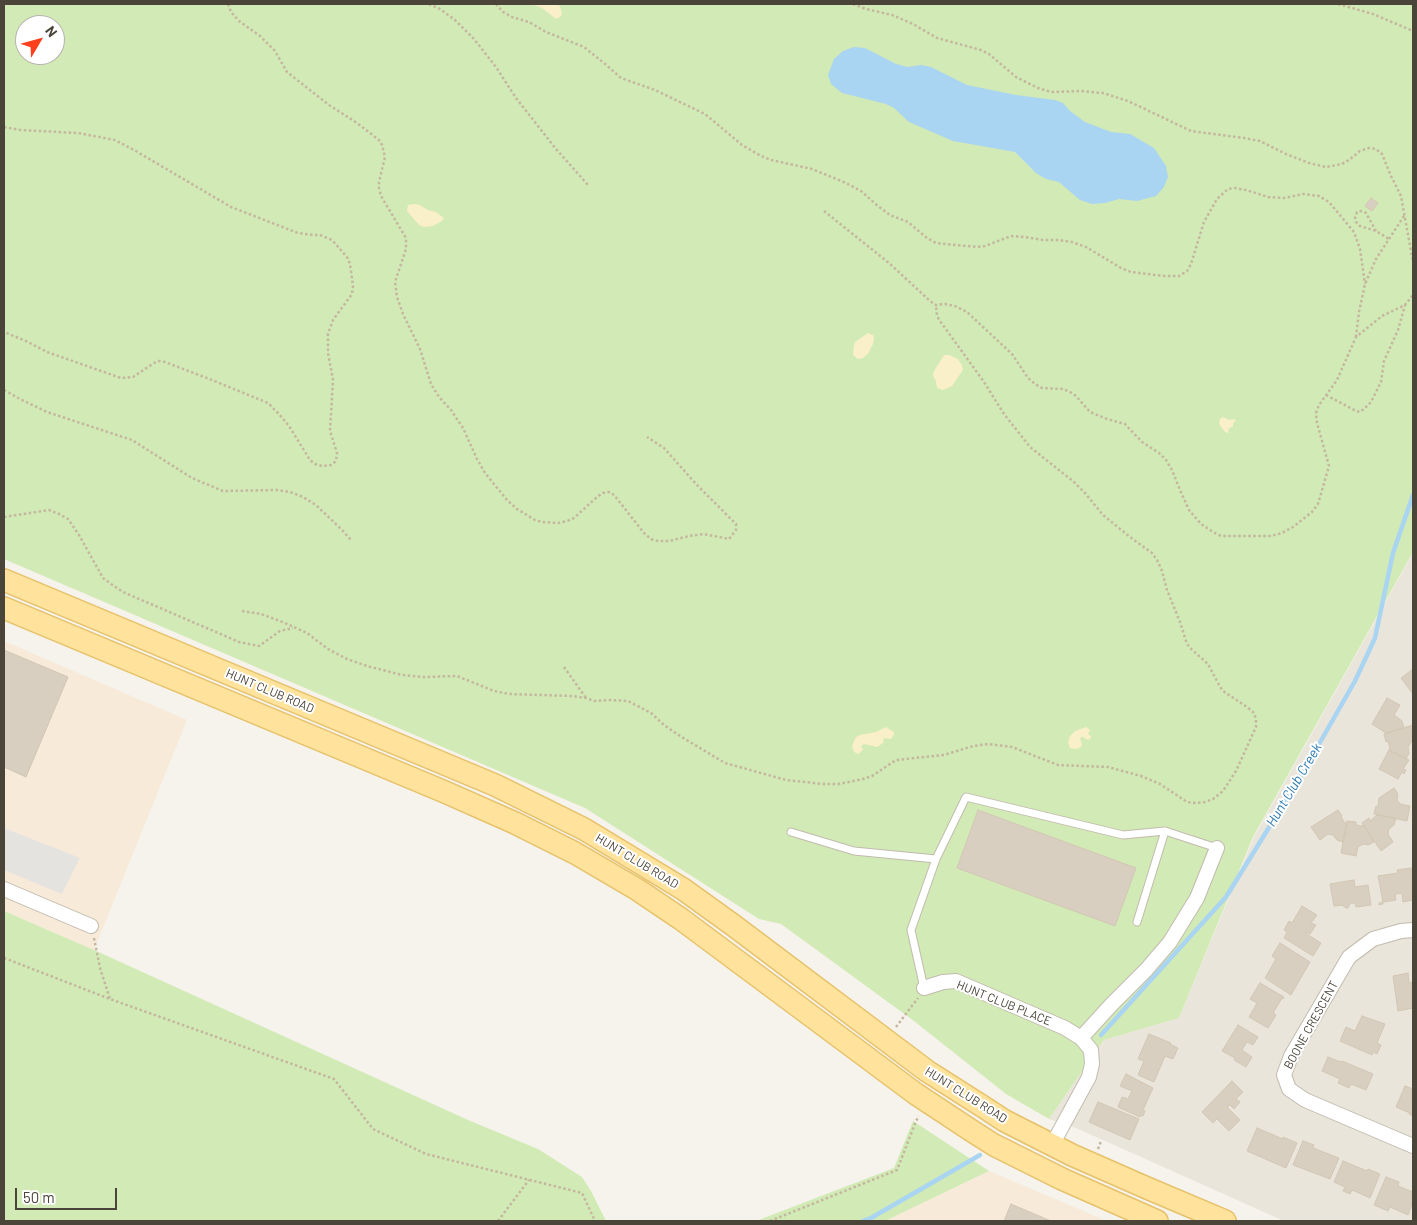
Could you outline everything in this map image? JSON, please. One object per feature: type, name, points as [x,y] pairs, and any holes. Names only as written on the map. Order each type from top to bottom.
[{"type":"main road","name":"HUNT CLUB ROAD","points":[[4,580],[486,782],[584,829],[676,885],[708,907],[927,1071],[1005,1121],[1052,1145],[1225,1221]]},
{"type":"main road","name":"HUNT CLUB ROAD","points":[[4,608],[391,769],[506,819],[566,848],[638,890],[832,1033],[972,1131],[1017,1157],[1062,1179],[1157,1221]]},
{"type":"street","points":[[1052,1145],[1091,1070],[1091,1050],[1081,1038],[1170,942],[1196,898],[1216,848]]},
{"type":"street","points":[[4,890],[92,926]]},
{"type":"street","name":"BOONE CRESCENT","points":[[1413,930],[1401,931],[1373,939],[1348,957],[1291,1056],[1284,1075],[1289,1089],[1305,1100],[1413,1146]]},
{"type":"street","name":"HUNT CLUB PLACE","points":[[924,988],[943,982],[956,981],[1065,1028],[1081,1038]]},
{"type":"lane","points":[[924,988],[911,930],[936,859],[966,797],[1123,835],[1165,831],[1216,848]]},
{"type":"lane","points":[[1137,922],[1165,831]]},
{"type":"lane","points":[[791,832],[854,851],[936,859]]},
{"type":"path","points":[[228,4],[238,21],[260,36],[275,51],[287,72],[329,105],[357,123],[379,140],[382,145],[385,157],[379,182],[381,196],[406,238],[406,249],[395,282],[400,306],[420,349],[431,384],[463,428],[481,466],[503,496],[517,509],[535,520],[558,522],[574,518],[597,497],[609,492],[614,495],[651,539],[669,541],[704,534],[729,539],[736,530],[736,524],[732,518],[697,486],[664,448],[647,437]]},
{"type":"path","points":[[429,4],[440,9],[455,20],[474,39],[496,67],[516,98],[556,149],[588,185]]},
{"type":"path","points":[[496,4],[503,12],[512,17],[529,22],[546,32],[584,47],[620,78],[655,90],[705,114],[742,145],[761,156],[812,169],[861,191],[890,215],[908,222],[936,243],[977,247],[985,246],[1011,236],[1059,240],[1086,247],[1120,268],[1131,272],[1179,276],[1187,271],[1192,264],[1204,222],[1217,199],[1228,189],[1235,188],[1268,197],[1284,198],[1303,194],[1319,196],[1329,202],[1354,232],[1360,250],[1365,284]]},
{"type":"path","points":[[853,4],[892,15],[913,24],[937,38],[981,50],[989,54],[1016,77],[1038,88],[1051,92],[1104,92],[1128,101],[1191,131],[1260,141],[1286,154],[1326,167],[1342,164],[1360,151],[1368,148],[1376,149],[1382,154],[1401,196],[1413,262]]},
{"type":"path","points":[[1338,4],[1373,14],[1413,31]]},
{"type":"path","points":[[4,127],[20,130],[78,133],[114,140],[231,207],[298,233],[320,235],[332,240],[350,264],[353,286],[352,294],[332,320],[328,334],[328,354],[333,380],[330,431],[337,453],[336,460],[330,465],[322,466],[316,464],[310,460],[289,426],[268,403],[212,380],[159,361],[133,377],[121,378],[48,352],[4,332]]},
{"type":"path","points":[[824,210],[889,263],[930,301],[936,305],[956,306],[967,312],[1012,354],[1028,378],[1035,384],[1042,388],[1063,389],[1070,392],[1090,412],[1125,424],[1142,442],[1166,460],[1189,510],[1201,524],[1221,536],[1271,536],[1282,533],[1312,512],[1318,504],[1329,466],[1317,424],[1316,413],[1319,405],[1337,380],[1356,337],[1365,284],[1376,258],[1405,215]]},
{"type":"path","points":[[1376,231],[1366,213],[1357,212],[1355,218],[1360,226],[1376,231],[1389,239]]},
{"type":"path","points":[[1326,395],[1360,412],[1371,402],[1381,382],[1384,361],[1398,330],[1405,305],[1413,293]]},
{"type":"path","points":[[242,610],[267,616],[295,627],[347,659],[384,670],[424,677],[457,676],[494,691],[509,694],[572,696],[594,701],[628,701],[651,713],[680,736],[725,763],[786,780],[839,784],[872,776],[896,760],[935,756],[988,744],[1012,747],[1058,765],[1108,767],[1141,776],[1160,784],[1187,802],[1209,801],[1223,791],[1236,771],[1256,727],[1254,713],[1223,691],[1208,664],[1189,647],[1167,590],[1162,571],[1152,553],[1108,519],[1074,482],[1030,447],[1004,414],[984,382],[940,321],[937,316],[936,305]]},
{"type":"path","points":[[1356,337],[1382,316],[1405,305]]},
{"type":"path","points":[[4,390],[47,412],[132,440],[192,478],[223,491],[277,490],[303,497],[316,506],[350,540]]},
{"type":"path","points":[[4,517],[49,510],[59,514],[68,519],[79,535],[103,578],[122,592],[239,642],[259,646],[280,631],[295,627]]},
{"type":"path","points":[[564,667],[586,698]]},
{"type":"path","points":[[92,926],[100,968],[110,999]]},
{"type":"path","points":[[4,958],[110,999],[334,1079],[373,1129],[426,1154],[582,1193],[595,1221]]},
{"type":"path","points":[[896,1027],[924,988]]},
{"type":"path","points":[[770,1221],[897,1170],[916,1120],[930,1103]]},
{"type":"path","points":[[498,1221],[529,1180]]},
{"type":"shaded area","points":[[1413,553],[1413,1221],[1284,1221],[1076,1128],[1049,1119],[1104,1040],[1179,1018],[1254,837]]},
{"type":"shaded area","points":[[4,641],[187,720],[94,950],[4,911]]},
{"type":"shaded area","points":[[4,828],[80,858],[62,894],[4,870]]},
{"type":"shaded area","points":[[989,1171],[1107,1221],[885,1221]]},
{"type":"green space","points":[[4,4],[1413,4],[1413,552],[1253,837],[1179,1018],[1104,1040],[1049,1119],[1006,1094],[914,1021],[781,924],[759,919],[585,808],[4,559]]},
{"type":"green space","points":[[4,911],[468,1120],[538,1149],[582,1177],[606,1221],[4,1221]]},
{"type":"green space","points":[[913,1121],[989,1171],[885,1221],[756,1221],[894,1168]]},
{"type":"sand","points":[[531,4],[555,4],[560,6],[562,14],[556,19],[542,8]]},
{"type":"sand","points":[[414,204],[436,212],[444,218],[433,226],[424,227],[419,225],[407,211],[408,205]]},
{"type":"sand","points":[[868,333],[873,335],[873,344],[868,354],[858,359],[853,355],[855,342]]},
{"type":"sand","points":[[944,355],[958,359],[963,370],[952,386],[943,390],[937,388],[933,376]]},
{"type":"sand","points":[[1223,417],[1236,421],[1233,423],[1233,427],[1229,428],[1228,433],[1219,424],[1220,419]]},
{"type":"sand","points":[[886,727],[894,732],[891,739],[884,738],[883,743],[877,747],[864,744],[861,746],[863,749],[861,752],[858,754],[854,752],[852,746],[856,737],[876,732]]},
{"type":"sand","points":[[1086,727],[1090,730],[1088,734],[1091,738],[1088,740],[1081,737],[1081,747],[1076,749],[1070,748],[1068,742],[1070,736],[1075,731]]},
{"type":"water","points":[[854,47],[865,48],[896,64],[908,67],[921,65],[931,67],[967,85],[1063,103],[1085,122],[1111,132],[1130,134],[1154,148],[1166,166],[1168,177],[1164,187],[1156,196],[1137,201],[1119,199],[1092,204],[1080,200],[1059,182],[1046,179],[1036,173],[1015,152],[953,141],[909,122],[894,108],[886,104],[842,93],[831,84],[828,75],[834,59],[843,51]]},
{"type":"building","points":[[1371,198],[1378,203],[1372,211],[1365,206]]},
{"type":"building","points":[[4,650],[68,677],[26,777],[4,767]]},
{"type":"building","points":[[1413,669],[1413,694],[1401,678]]},
{"type":"building","points":[[1387,698],[1400,705],[1394,715],[1402,721],[1404,728],[1386,733],[1372,724]]},
{"type":"building","points":[[1413,725],[1413,741],[1408,747],[1409,753],[1406,759],[1389,750],[1388,741],[1386,742],[1384,734]]},
{"type":"building","points":[[1389,750],[1409,760],[1403,769],[1406,770],[1404,774],[1402,772],[1398,779],[1379,769]]},
{"type":"building","points":[[1394,788],[1398,794],[1397,800],[1400,804],[1410,806],[1407,821],[1374,814],[1376,806],[1378,807],[1379,798]]},
{"type":"building","points":[[978,810],[1136,868],[1115,926],[957,868]]},
{"type":"building","points":[[1338,810],[1347,824],[1343,842],[1328,834],[1320,840],[1311,827]]},
{"type":"building","points":[[1377,815],[1396,818],[1388,834],[1393,842],[1381,851],[1362,823],[1369,818],[1370,821]]},
{"type":"building","points":[[1347,821],[1356,822],[1356,825],[1364,825],[1374,842],[1358,847],[1356,856],[1341,853]]},
{"type":"building","points":[[1411,868],[1413,900],[1403,902],[1402,893],[1395,894],[1396,900],[1383,902],[1378,876],[1398,873],[1397,870]]},
{"type":"building","points":[[1354,880],[1355,887],[1368,885],[1371,905],[1356,907],[1355,903],[1350,903],[1348,908],[1342,905],[1334,906],[1330,884]]},
{"type":"building","points":[[1302,906],[1317,915],[1311,923],[1316,925],[1310,934],[1305,933],[1321,943],[1313,956],[1284,938],[1287,932],[1284,930],[1289,921],[1292,923]]},
{"type":"building","points":[[1280,943],[1310,962],[1291,995],[1265,978],[1276,959],[1272,956]]},
{"type":"building","points":[[1408,973],[1409,983],[1413,982],[1411,995],[1413,994],[1413,1008],[1398,1011],[1393,976]]},
{"type":"building","points":[[1260,983],[1284,997],[1273,1013],[1276,1015],[1268,1028],[1249,1017],[1257,1003],[1250,999]]},
{"type":"building","points":[[1362,1016],[1385,1024],[1377,1043],[1381,1045],[1377,1054],[1373,1052],[1372,1055],[1340,1041],[1346,1027],[1355,1031]]},
{"type":"building","points":[[1238,1025],[1258,1037],[1253,1045],[1247,1042],[1242,1050],[1252,1057],[1246,1067],[1222,1051]]},
{"type":"building","points":[[1149,1034],[1178,1048],[1173,1059],[1165,1056],[1154,1082],[1138,1075],[1144,1061],[1138,1059]]},
{"type":"building","points":[[1328,1057],[1373,1074],[1366,1090],[1351,1084],[1349,1088],[1338,1083],[1340,1079],[1322,1071]]},
{"type":"building","points":[[1126,1074],[1153,1088],[1143,1110],[1145,1111],[1143,1116],[1141,1115],[1140,1117],[1118,1107],[1122,1097],[1128,1099],[1132,1091],[1120,1086]]},
{"type":"building","points":[[1232,1081],[1243,1092],[1236,1099],[1240,1102],[1234,1109],[1230,1105],[1227,1107],[1240,1120],[1229,1131],[1217,1119],[1213,1123],[1202,1112]]},
{"type":"building","points":[[1405,1086],[1413,1089],[1413,1116],[1396,1107]]},
{"type":"building","points":[[1098,1102],[1139,1119],[1130,1140],[1089,1122]]},
{"type":"building","points":[[1257,1128],[1297,1143],[1286,1168],[1247,1151]]},
{"type":"building","points":[[1303,1141],[1314,1145],[1313,1148],[1339,1158],[1330,1179],[1293,1165]]},
{"type":"building","points":[[1343,1161],[1380,1174],[1370,1198],[1352,1190],[1350,1194],[1343,1191],[1345,1187],[1334,1182]]},
{"type":"building","points":[[1386,1177],[1399,1182],[1398,1186],[1413,1192],[1413,1201],[1408,1215],[1390,1207],[1388,1211],[1374,1205]]},
{"type":"building","points":[[1011,1204],[1051,1221],[1004,1221]]},
{"type":"waterway","name":"Hunt Club Creek","points":[[1101,1035],[1226,897],[1302,774],[1355,681],[1375,638],[1393,553],[1413,495]]},
{"type":"waterway","name":"Hunt Club Creek","points":[[863,1221],[980,1155]]}]
